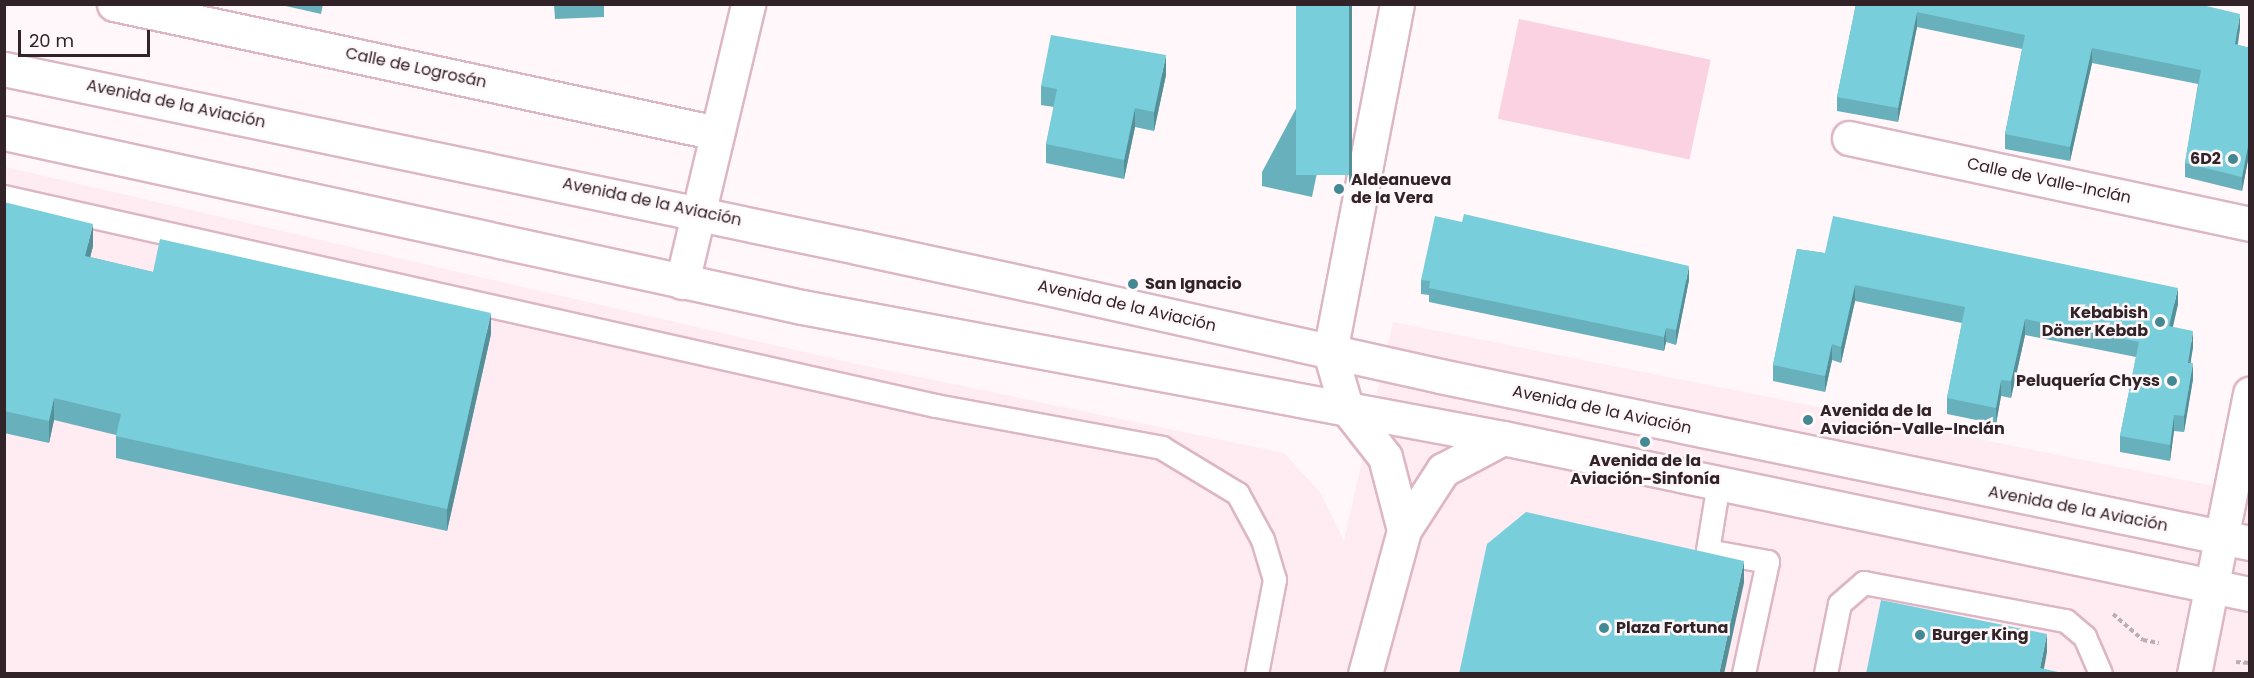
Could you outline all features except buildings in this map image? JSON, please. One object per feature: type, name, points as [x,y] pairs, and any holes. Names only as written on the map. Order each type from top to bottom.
[{"type":"main road","name":"Calle de Logrosán","points":[[114,4],[717,132]]},
{"type":"main road","points":[[682,282],[748,4]]},
{"type":"main road","points":[[1397,4],[1330,352],[1346,407],[1385,457],[1404,530]]},
{"type":"main road","name":"Avenida de la Aviación","points":[[4,69],[698,211],[1330,352],[2236,541]]},
{"type":"main road","points":[[4,133],[682,282],[1503,438],[2250,594]]},
{"type":"main road","name":"Calle de Valle-Inclán","points":[[1849,138],[2250,224]]},
{"type":"main road","points":[[2194,674],[2212,587],[2236,541],[2250,394]]},
{"type":"main road","points":[[1365,674],[1404,530],[1443,470],[1503,438]]},
{"type":"lane","points":[[4,197],[916,401],[1162,448],[1238,494],[1263,540],[1275,580],[1257,674]]},
{"type":"lane","points":[[1719,483],[1708,551],[1768,562],[1744,674]]},
{"type":"lane","points":[[1825,673],[1840,604],[1864,583],[1881,583],[2066,621],[2085,637],[2101,674]]},
{"type":"shaded area","points":[[1519,19],[1711,60],[1690,160],[1498,119]]},
{"type":"shaded area","points":[[5,167],[852,363],[1284,453],[1320,492],[1344,541],[1393,322],[2249,493],[2249,673],[5,674]]},
{"type":"place","name":"6D2","points":[[2233,159]]},
{"type":"place","name":"Aldeanueva de la Vera","points":[[1339,189]]},
{"type":"place","name":"San Ignacio","points":[[1133,284]]},
{"type":"place","name":"Kebabish Döner Kebab","points":[[2160,322]]},
{"type":"place","name":"Peluquería Chyss","points":[[2172,381]]},
{"type":"place","name":"Avenida de la Aviación-Valle-Inclán","points":[[1808,420]]},
{"type":"place","name":"Avenida de la Aviación-Sinfonía","points":[[1645,442]]},
{"type":"place","name":"Plaza Fortuna","points":[[1604,628]]},
{"type":"place","name":"Burger King","points":[[1920,635]]}]
